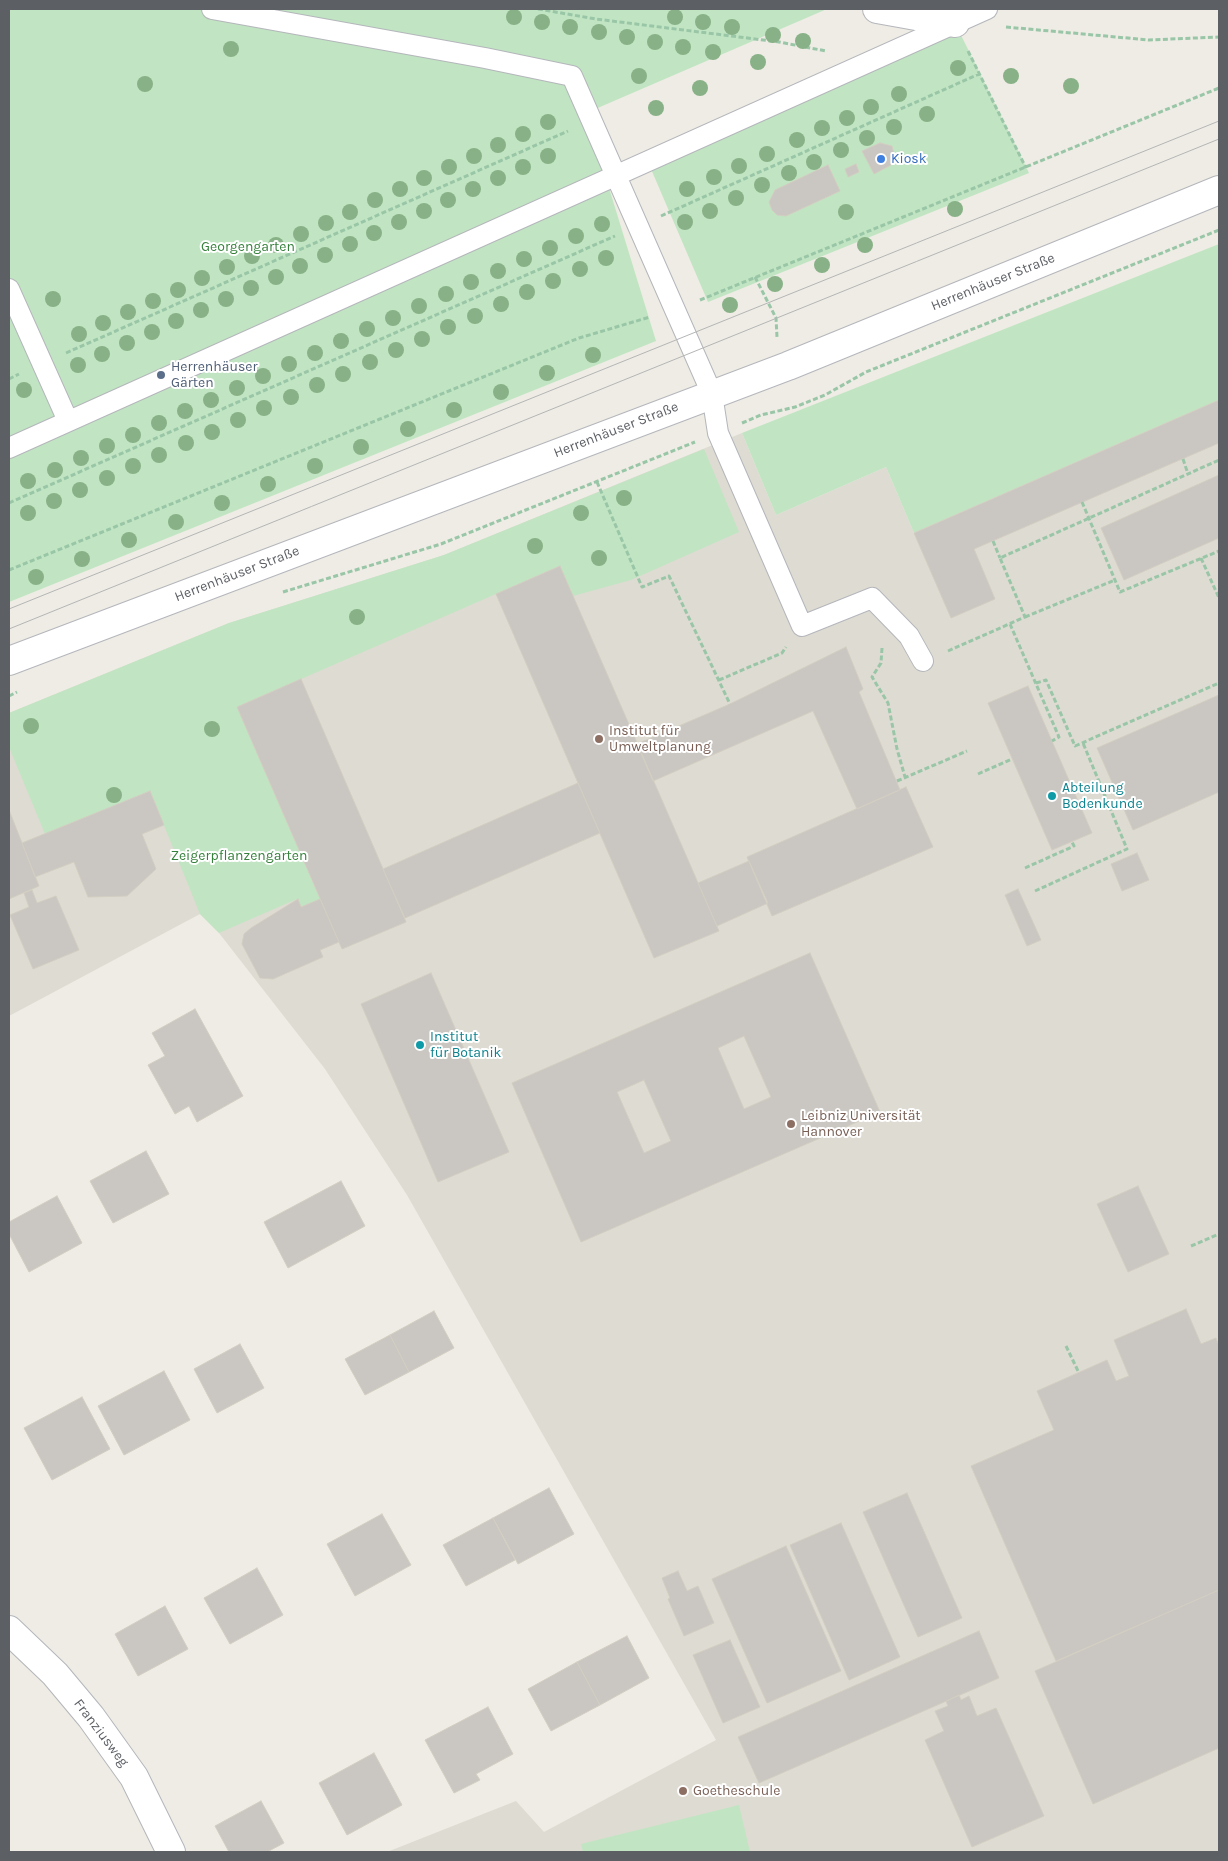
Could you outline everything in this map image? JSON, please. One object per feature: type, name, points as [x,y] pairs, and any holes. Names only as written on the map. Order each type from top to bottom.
[{"type":"street","points":[[877,9],[952,16]]},
{"type":"street","name":"Herrenhäuser Straße","points":[[9,661],[712,394],[1219,190]]},
{"type":"street","name":"Franziusweg","points":[[9,1630],[55,1674],[91,1717],[134,1777],[171,1852]]},
{"type":"lane","points":[[212,9],[485,58],[572,76],[712,394],[718,433],[802,626],[872,598],[909,636],[923,662]]},
{"type":"lane","points":[[9,448],[616,176],[871,59],[952,16],[987,9]]},
{"type":"lane","points":[[9,289],[68,421]]},
{"type":"path","points":[[538,9],[596,19],[779,42],[871,59]]},
{"type":"path","points":[[952,16],[1026,168]]},
{"type":"path","points":[[1004,27],[1149,40],[1219,37]]},
{"type":"path","points":[[9,503],[979,74]]},
{"type":"path","points":[[9,570],[579,338],[676,310],[1219,88]]},
{"type":"path","points":[[9,379],[591,120]]},
{"type":"path","points":[[281,593],[440,544],[760,416],[795,407],[825,395],[866,372],[1219,230]]},
{"type":"path","points":[[1183,458],[1188,474]]},
{"type":"path","points":[[1000,558],[1219,460]]},
{"type":"path","points":[[597,482],[642,587],[669,576],[730,704]]},
{"type":"path","points":[[1082,502],[1120,592],[1219,550]]},
{"type":"path","points":[[993,541],[1025,617]]},
{"type":"path","points":[[1201,558],[1219,598]]},
{"type":"path","points":[[923,662],[1115,580]]},
{"type":"path","points":[[1010,624],[1059,737],[1052,741]]},
{"type":"path","points":[[719,680],[782,653],[802,626]]},
{"type":"path","points":[[882,648],[881,663],[872,677],[888,703],[896,748],[905,777]]},
{"type":"path","points":[[1036,683],[1046,680],[1075,746],[1219,683]]},
{"type":"path","points":[[9,696],[27,689]]},
{"type":"path","points":[[1035,891],[1127,849],[1083,743]]},
{"type":"path","points":[[896,780],[967,751]]},
{"type":"path","points":[[978,774],[1012,759]]},
{"type":"path","points":[[1025,868],[1074,846],[1072,842]]},
{"type":"path","points":[[1191,1246],[1219,1234]]},
{"type":"path","points":[[1066,1346],[1078,1373]]},
{"type":"shaded area","name":"Leibniz Universität Hannover","points":[[1219,400],[1219,1852],[387,1852],[516,1801],[544,1832],[716,1740],[407,1195],[325,1069],[219,933],[200,914],[9,1016],[9,713],[229,623],[444,555],[742,433],[776,515],[886,467],[914,533]]},
{"type":"green space","name":"Georgengarten","points":[[9,9],[827,9],[586,113],[656,341],[9,602]]},
{"type":"green space","points":[[955,23],[1029,173],[708,302],[648,162]]},
{"type":"green space","points":[[1219,244],[1219,400],[914,533],[886,467],[776,515],[742,433]]},
{"type":"green space","name":"Zeigerpflanzengarten","points":[[704,449],[739,532],[631,580],[573,596],[560,566],[237,707],[320,899],[301,907],[297,899],[219,933],[200,914],[150,791],[45,834],[9,747],[9,713],[229,623],[444,555]]},
{"type":"green space","points":[[739,1805],[750,1852],[583,1852],[581,1844]]},
{"type":"building","name":"Kiosk","points":[[880,143],[892,146],[895,158],[891,165],[874,174],[862,151]]},
{"type":"building","points":[[856,164],[859,172],[848,177],[845,169]]},
{"type":"building","points":[[828,165],[840,191],[786,216],[777,215],[772,210],[769,202],[775,190]]},
{"type":"building","points":[[1219,400],[1219,443],[974,549],[995,599],[951,618],[914,533]]},
{"type":"building","points":[[1219,475],[1219,538],[1124,580],[1101,528]]},
{"type":"building","points":[[560,566],[719,931],[654,958],[496,594]]},
{"type":"building","points":[[846,647],[863,689],[859,692],[900,790],[857,809],[813,711],[653,781],[637,744],[730,704]]},
{"type":"building","points":[[301,679],[406,922],[342,949],[237,707]]},
{"type":"building","name":"Abteilung Bodenkunde","points":[[1028,686],[1092,833],[1052,850],[988,703]]},
{"type":"building","points":[[1219,695],[1219,792],[1133,830],[1097,748]]},
{"type":"building","points":[[578,783],[600,833],[405,918],[383,869]]},
{"type":"building","points":[[906,787],[933,847],[772,916],[747,857]]},
{"type":"building","points":[[150,791],[164,825],[142,834],[156,869],[127,896],[88,897],[74,862],[35,877],[22,843]]},
{"type":"building","points":[[9,810],[39,886],[9,899]]},
{"type":"building","points":[[1137,853],[1149,880],[1122,891],[1111,864]]},
{"type":"building","points":[[749,861],[768,903],[717,926],[698,883]]},
{"type":"building","points":[[1018,889],[1041,940],[1027,946],[1005,895]]},
{"type":"building","points":[[32,890],[37,903],[56,896],[79,950],[33,969],[10,915],[29,907],[24,893]]},
{"type":"building","points":[[298,899],[301,907],[320,899],[339,942],[320,950],[323,957],[273,979],[260,978],[242,944],[244,934]]},
{"type":"building","points":[[810,953],[880,1112],[581,1242],[512,1083]],"holes":[[[744,1036],[771,1097],[744,1109],[718,1048]],[[644,1080],[671,1141],[644,1153],[617,1092]]]},
{"type":"building","name":"Institut für Botanik","points":[[431,973],[509,1152],[438,1182],[361,1004]]},
{"type":"building","points":[[195,1009],[243,1096],[197,1122],[189,1106],[175,1114],[148,1065],[165,1056],[152,1033]]},
{"type":"building","points":[[146,1151],[169,1194],[113,1223],[90,1181]]},
{"type":"building","points":[[341,1181],[365,1226],[288,1268],[264,1222]]},
{"type":"building","points":[[1138,1186],[1169,1254],[1128,1272],[1097,1204]]},
{"type":"building","points":[[57,1196],[82,1243],[29,1272],[9,1234],[9,1222]]},
{"type":"building","points":[[1186,1309],[1201,1344],[1216,1338],[1219,1346],[1219,1590],[1056,1661],[971,1466],[1054,1430],[1037,1391],[1107,1360],[1116,1381],[1129,1376],[1114,1340]]},
{"type":"building","points":[[434,1311],[454,1348],[409,1372],[390,1335]]},
{"type":"building","points":[[390,1335],[409,1372],[365,1395],[345,1359]]},
{"type":"building","points":[[240,1344],[264,1388],[217,1413],[194,1369]]},
{"type":"building","points":[[164,1371],[190,1420],[124,1455],[98,1406]]},
{"type":"building","points":[[82,1397],[110,1449],[52,1480],[24,1428]]},
{"type":"building","points":[[549,1488],[574,1534],[518,1564],[493,1518]]},
{"type":"building","points":[[907,1493],[962,1618],[918,1637],[863,1512]]},
{"type":"building","points":[[382,1514],[411,1565],[355,1596],[327,1544]]},
{"type":"building","points":[[493,1518],[515,1560],[466,1586],[443,1545]]},
{"type":"building","points":[[841,1523],[900,1657],[849,1680],[790,1545]]},
{"type":"building","points":[[786,1546],[841,1671],[767,1703],[712,1579]]},
{"type":"building","points":[[257,1568],[283,1615],[230,1644],[204,1598]]},
{"type":"building","points":[[678,1571],[687,1591],[698,1586],[714,1623],[684,1636],[668,1599],[670,1598],[662,1578]]},
{"type":"building","points":[[1219,1590],[1219,1748],[1093,1804],[1035,1671]]},
{"type":"building","points":[[165,1606],[188,1649],[138,1676],[115,1634]]},
{"type":"building","points":[[979,1631],[999,1678],[759,1783],[738,1737]]},
{"type":"building","points":[[627,1636],[649,1678],[600,1705],[577,1662]]},
{"type":"building","points":[[730,1640],[760,1707],[723,1723],[693,1655]]},
{"type":"building","points":[[577,1662],[600,1705],[551,1731],[528,1689]]},
{"type":"building","points":[[959,1695],[961,1700],[969,1696],[977,1716],[996,1708],[1044,1816],[972,1847],[925,1740],[944,1731],[935,1711],[948,1706],[946,1701]]},
{"type":"building","points":[[488,1707],[513,1754],[476,1774],[480,1780],[454,1793],[425,1740]]},
{"type":"building","points":[[374,1753],[402,1805],[347,1835],[319,1783]]},
{"type":"building","points":[[261,1801],[284,1843],[267,1852],[229,1852],[215,1826]]},
{"type":"tram line","points":[[9,609],[1219,121]]},
{"type":"tram line","points":[[9,629],[1219,139]]},
{"type":"place","name":"Kiosk","points":[[881,159]]},
{"type":"place","name":"Herrenhäuser Gärten","points":[[161,375]]},
{"type":"place","name":"Institut für Umweltplanung","points":[[599,739]]},
{"type":"place","name":"Abteilung Bodenkunde","points":[[1052,796]]},
{"type":"place","name":"Institut für Botanik","points":[[420,1045]]},
{"type":"place","name":"Leibniz Universität Hannover","points":[[791,1124]]},
{"type":"place","name":"Goetheschule","points":[[683,1791]]}]
